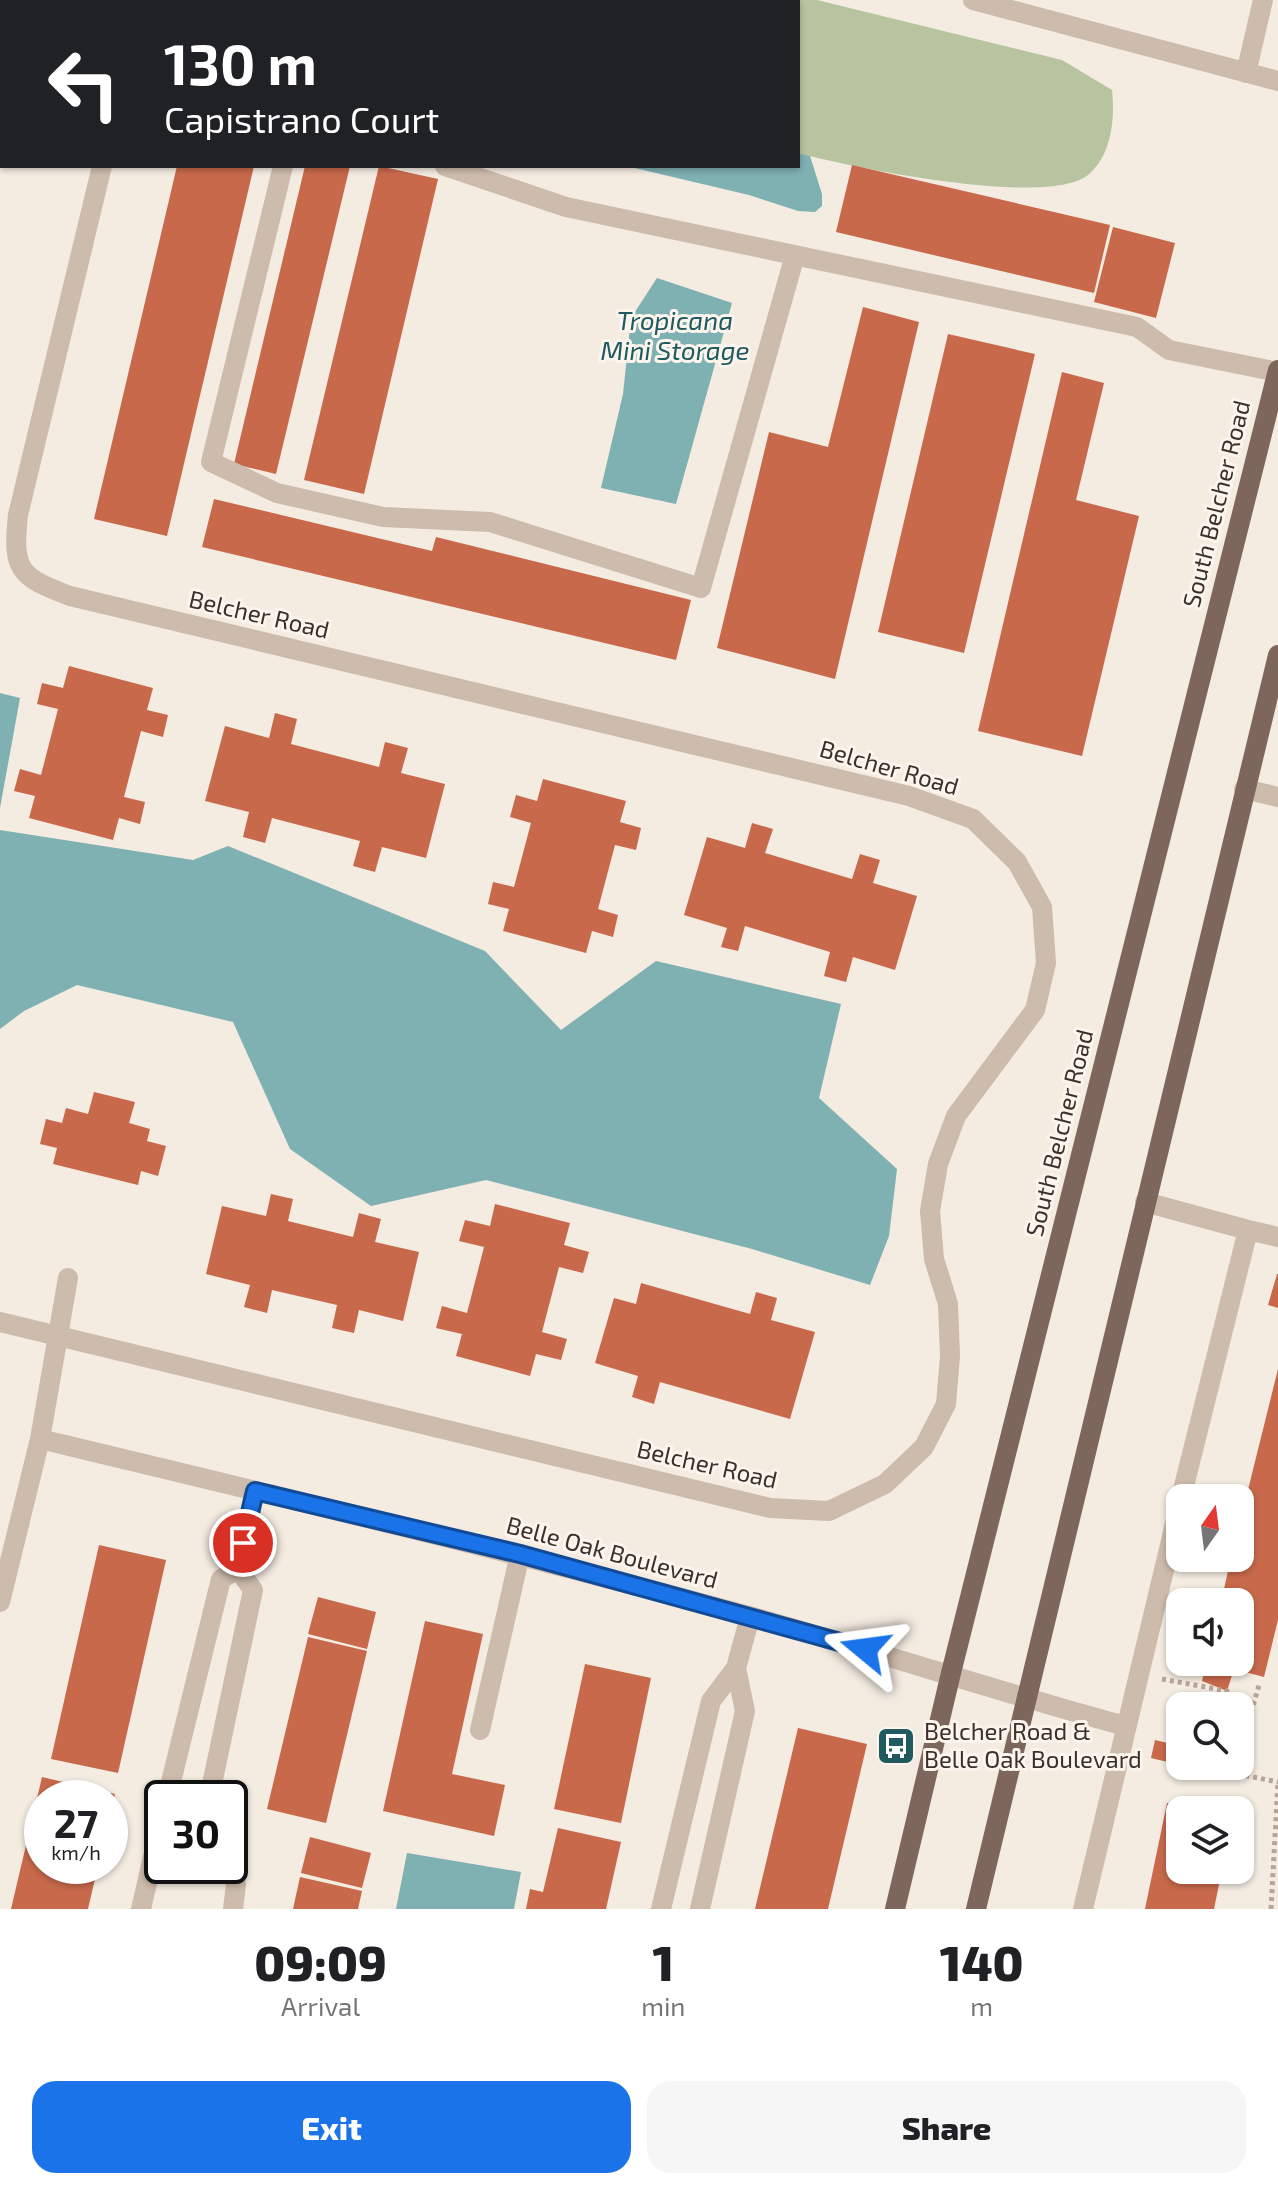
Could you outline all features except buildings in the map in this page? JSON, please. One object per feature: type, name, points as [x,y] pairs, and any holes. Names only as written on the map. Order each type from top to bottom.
[{"type":"main road","name":"South Belcher Road","points":[[895,1909],[951,1673],[1272,414],[1278,372]]},
{"type":"main road","points":[[976,1909],[1278,655]]},
{"type":"street","points":[[973,0],[1043,8],[1278,81]]},
{"type":"street","points":[[1246,73],[1263,0]]},
{"type":"street","name":"Belcher Road","points":[[0,1322],[59,1339],[770,1508],[829,1511],[885,1484],[924,1447],[946,1404],[950,1356],[948,1304],[934,1259],[930,1211],[938,1164],[956,1116],[1035,1010],[1046,963],[1042,907],[1017,862],[973,819],[909,796],[70,596],[31,581],[14,552],[18,515],[102,168]]},
{"type":"street","points":[[283,168],[211,462],[277,493],[383,517],[490,522],[701,588],[795,255]]},
{"type":"street","points":[[451,168],[566,207],[1137,327],[1169,350],[1278,372]]},
{"type":"street","points":[[1244,789],[1278,797]]},
{"type":"street","points":[[1145,1202],[1278,1237]]},
{"type":"street","points":[[1185,1484],[1248,1230]]},
{"type":"street","points":[[0,1602],[40,1439],[68,1278]]},
{"type":"street","name":"Belle Oak Boulevard","points":[[40,1439],[520,1554],[951,1673],[1026,1700],[1125,1726]]},
{"type":"street","points":[[171,1780],[221,1579],[238,1569],[255,1491]]},
{"type":"street","points":[[480,1730],[520,1554]]},
{"type":"street","points":[[1083,1909],[1166,1560]]},
{"type":"street","points":[[213,1780],[253,1590],[238,1569]]},
{"type":"street","points":[[661,1909],[711,1701],[736,1668],[750,1617]]},
{"type":"street","points":[[700,1909],[745,1711],[736,1668]]},
{"type":"street","points":[[141,1909],[147,1884]]},
{"type":"street","points":[[233,1909],[236,1884]]},
{"type":"path","points":[[1137,1675],[1227,1692]]},
{"type":"path","points":[[1254,1702],[1259,1685]]},
{"type":"path","points":[[1254,1775],[1278,1782],[1271,1909]]},
{"type":"green space","points":[[800,0],[817,0],[1062,60],[1112,90],[1112,124],[1107,147],[1088,175],[1066,184],[992,186],[947,182],[800,153]]},
{"type":"water","points":[[800,154],[810,156],[822,194],[822,206],[815,212],[798,211],[749,195],[634,168],[800,168]]},
{"type":"water","name":"Tropicana Mini Storage","points":[[657,278],[732,303],[676,504],[601,488],[623,394],[631,318]]},
{"type":"water","points":[[0,693],[20,698],[0,808]]},
{"type":"water","points":[[0,830],[193,860],[228,846],[485,951],[561,1030],[656,961],[841,1004],[819,1098],[897,1169],[889,1236],[870,1285],[752,1249],[486,1180],[371,1206],[290,1149],[233,1022],[77,985],[24,1011],[0,1029]]},
{"type":"water","points":[[407,1853],[521,1872],[514,1909],[396,1909]]},
{"type":"place","name":"Belcher Road & Belle Oak Boulevard","points":[[896,1746]]},
{"type":"route","points":[[243,1543],[255,1491],[520,1554],[865,1649]]}]
